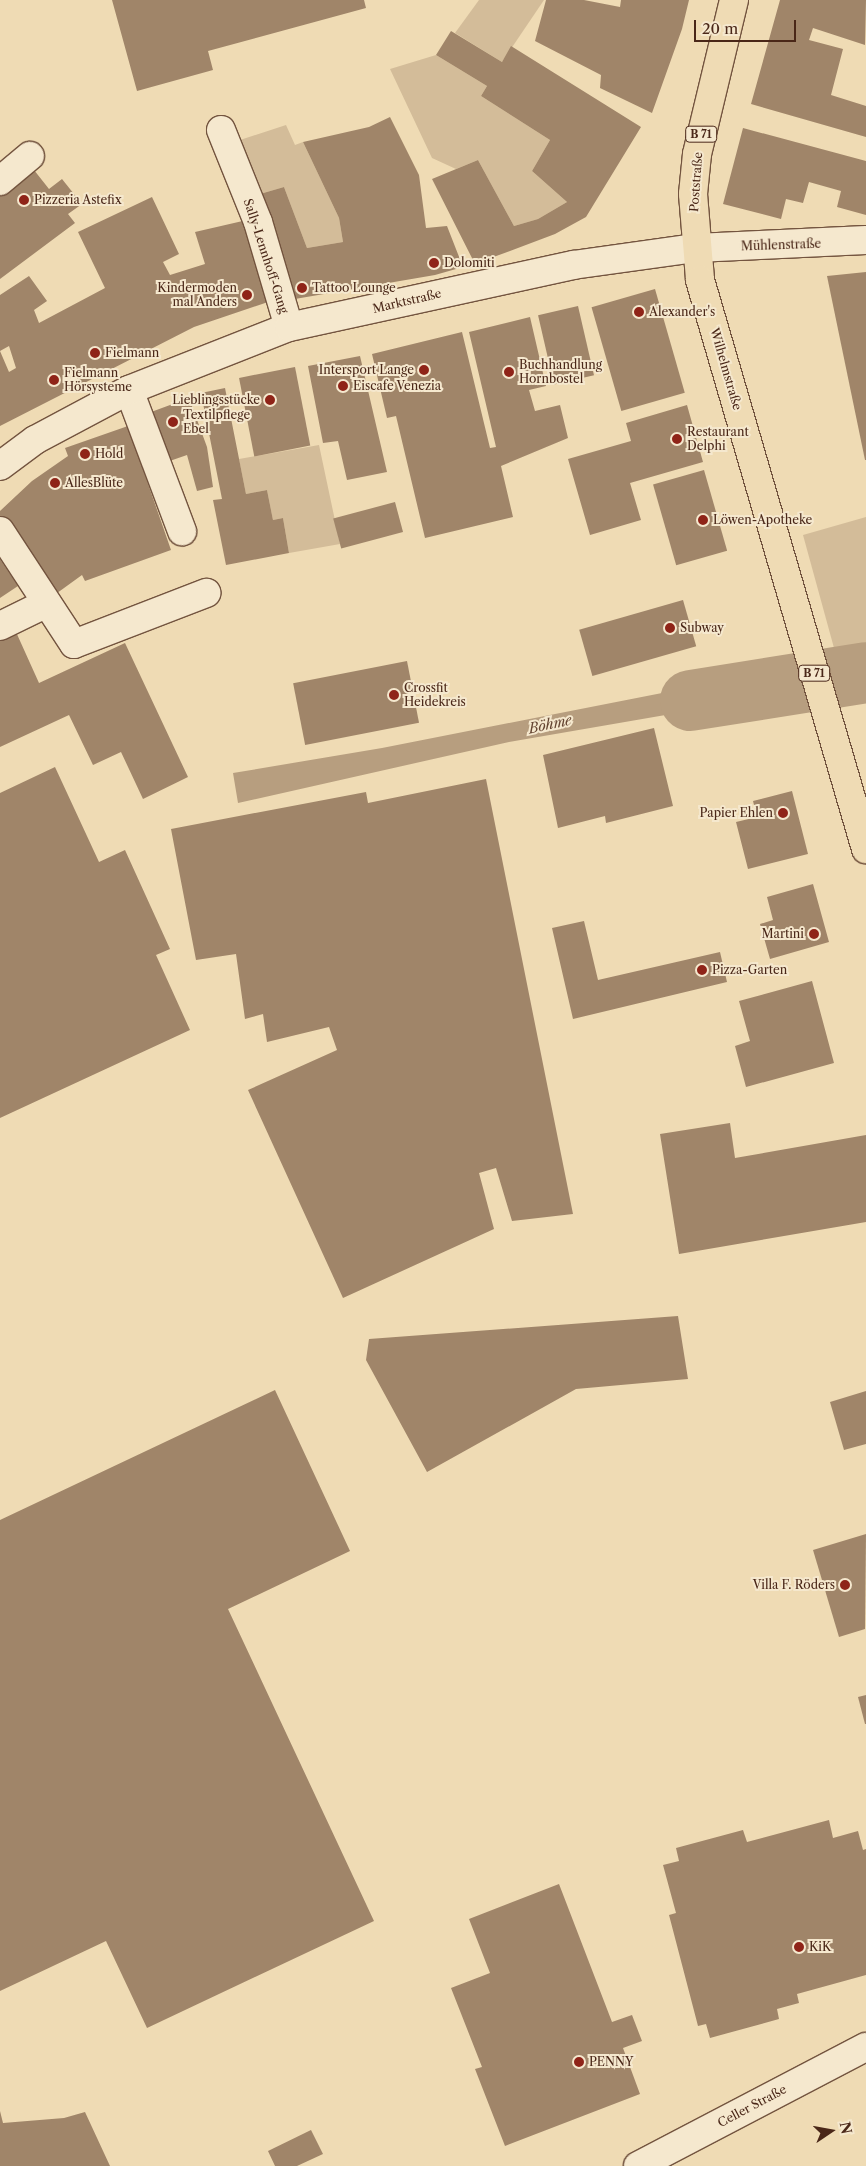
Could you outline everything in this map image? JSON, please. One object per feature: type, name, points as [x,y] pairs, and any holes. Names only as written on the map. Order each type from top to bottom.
[{"type":"main road","name":"Poststraße","points":[[696,248],[693,194],[697,154],[734,0]]},
{"type":"main road","name":"Wilhelmstraße","points":[[696,248],[700,280],[866,849]]},
{"type":"street","name":"Sally-Lennhoff-Gang","points":[[221,130],[258,222],[288,327]]},
{"type":"street","points":[[0,180],[30,156]]},
{"type":"street","name":"Mühlenstraße","points":[[696,248],[866,240]]},
{"type":"street","name":"Marktstraße","points":[[0,466],[35,440],[128,390],[288,327],[574,265],[696,248]]},
{"type":"street","points":[[128,390],[182,530]]},
{"type":"street","points":[[0,531],[74,644],[206,593]]},
{"type":"street","points":[[0,626],[47,603]]},
{"type":"street","name":"Celler Straße","points":[[638,2166],[866,2047]]},
{"type":"shaded area","points":[[479,0],[544,0],[502,62],[455,33]]},
{"type":"shaded area","points":[[436,55],[487,86],[481,96],[550,140],[532,171],[567,202],[538,219],[514,226],[478,160],[456,169],[432,158],[390,69]]},
{"type":"shaded area","points":[[286,125],[295,145],[303,142],[339,218],[343,242],[307,248],[284,187],[260,194],[240,140]]},
{"type":"shaded area","points":[[319,445],[340,544],[289,553],[283,518],[273,520],[267,490],[246,494],[239,459]]},
{"type":"shaded area","points":[[866,517],[866,696],[848,699],[803,535]]},
{"type":"water","points":[[866,658],[866,695],[858,697],[848,661]]},
{"type":"water","points":[[769,672],[776,696],[509,742],[238,803],[233,773],[382,748]]},
{"type":"building","points":[[112,0],[364,0],[366,8],[208,51],[213,70],[137,91]]},
{"type":"building","points":[[546,0],[584,0],[620,7],[621,0],[689,0],[682,29],[652,113],[600,88],[601,75],[535,41]]},
{"type":"building","points":[[780,0],[866,0],[865,45],[813,28],[809,40],[843,49],[831,95],[866,106],[866,137],[751,104]]},
{"type":"building","points":[[451,31],[502,62],[511,46],[641,127],[586,217],[555,234],[475,264],[432,179],[478,160],[514,226],[538,219],[567,202],[532,171],[550,140],[481,96],[487,86],[436,55]]},
{"type":"building","points":[[390,117],[419,175],[426,228],[447,226],[463,267],[435,275],[289,300],[260,194],[284,187],[307,248],[343,242],[339,218],[303,142],[369,127]]},
{"type":"building","points":[[743,128],[866,161],[866,215],[837,207],[841,191],[809,182],[803,203],[786,199],[781,219],[723,204]]},
{"type":"building","points":[[34,170],[49,189],[62,179],[82,204],[68,214],[75,223],[0,279],[0,196]]},
{"type":"building","points":[[152,197],[179,254],[163,262],[170,275],[205,264],[195,232],[247,220],[274,300],[194,327],[0,426],[0,295],[29,276],[47,301],[34,310],[39,323],[105,288],[78,232]],"holes":[[[9,346],[16,368],[9,372],[0,351]]]},
{"type":"building","points":[[866,272],[866,460],[865,460],[827,276]]},
{"type":"building","points":[[655,289],[685,393],[621,411],[592,307]]},
{"type":"building","points":[[578,306],[594,375],[554,384],[538,315]]},
{"type":"building","points":[[530,317],[546,386],[529,390],[535,411],[560,405],[568,438],[501,466],[513,517],[425,538],[396,416],[387,418],[372,354],[462,332],[490,448],[496,447],[469,332]]},
{"type":"building","points":[[360,356],[387,472],[347,480],[338,441],[323,443],[308,366]]},
{"type":"building","points":[[295,367],[310,446],[254,456],[239,378]]},
{"type":"building","points":[[225,388],[246,494],[267,490],[273,520],[283,518],[289,553],[226,565],[213,500],[222,499],[201,393]]},
{"type":"building","points":[[189,398],[207,447],[213,487],[197,491],[187,455],[161,464],[143,415]]},
{"type":"building","points":[[687,405],[703,462],[630,483],[641,520],[590,535],[568,459],[631,441],[626,423]]},
{"type":"building","points":[[128,426],[171,550],[85,581],[82,575],[53,596],[0,518],[0,511],[32,481],[68,456],[65,448]]},
{"type":"building","points":[[704,470],[727,551],[676,565],[653,485]]},
{"type":"building","points":[[395,502],[403,532],[341,549],[333,519]]},
{"type":"building","points":[[0,559],[18,586],[0,598]]},
{"type":"building","points":[[683,600],[696,646],[592,676],[579,630]]},
{"type":"building","points":[[16,632],[39,683],[125,643],[188,777],[143,799],[121,752],[93,765],[69,715],[0,747],[0,640]]},
{"type":"building","points":[[407,661],[419,723],[305,745],[293,683]]},
{"type":"building","points":[[654,728],[673,806],[606,823],[605,816],[558,828],[543,755]]},
{"type":"building","points":[[55,767],[99,862],[125,850],[170,949],[156,955],[190,1030],[0,1118],[0,793]]},
{"type":"building","points":[[486,779],[573,1214],[512,1221],[496,1168],[479,1173],[494,1229],[343,1298],[248,1090],[337,1050],[329,1027],[267,1042],[263,1014],[245,1019],[236,954],[196,960],[171,829],[366,792],[368,803]]},
{"type":"building","points":[[792,791],[808,854],[748,869],[736,822],[757,817],[753,801]]},
{"type":"building","points":[[813,884],[829,942],[770,959],[760,924],[773,920],[767,897]]},
{"type":"building","points":[[584,921],[598,980],[720,952],[727,982],[573,1019],[552,928]]},
{"type":"building","points":[[812,981],[834,1063],[746,1087],[735,1046],[750,1041],[739,1001]]},
{"type":"building","points":[[730,1123],[735,1158],[866,1135],[866,1222],[679,1254],[660,1134]]},
{"type":"building","points":[[678,1316],[688,1379],[576,1389],[427,1472],[366,1360],[369,1339]]},
{"type":"building","points":[[275,1390],[350,1551],[228,1609],[374,1921],[147,2028],[106,1941],[0,1991],[0,1520]]},
{"type":"building","points":[[866,1391],[866,1444],[844,1450],[830,1402]]},
{"type":"building","name":"Villa F. Röders","points":[[866,1534],[865,1629],[839,1637],[813,1550]]},
{"type":"building","points":[[866,1695],[866,1724],[865,1724],[858,1697]]},
{"type":"building","points":[[829,1820],[833,1838],[858,1831],[863,1850],[866,1849],[866,1975],[797,1994],[799,2003],[777,2009],[779,2019],[710,2038],[706,2024],[698,2026],[669,1915],[676,1913],[663,1865],[679,1861],[676,1848],[743,1830],[747,1842]]},
{"type":"building","points":[[559,1884],[612,2022],[632,2015],[642,2041],[623,2048],[640,2094],[505,2146],[475,2069],[482,2067],[451,1988],[490,1973],[469,1919]]},
{"type":"building","points":[[0,2111],[3,2123],[64,2118],[85,2112],[110,2166],[0,2166]]},
{"type":"building","points":[[311,2130],[323,2154],[297,2166],[275,2166],[268,2151]]},
{"type":"waterway","name":"Böhme","points":[[690,700],[866,672]]},
{"type":"place","name":"Pizzeria Astefix","points":[[24,200]]},
{"type":"place","name":"Dolomiti","points":[[434,263]]},
{"type":"place","name":"Tattoo Lounge","points":[[302,288]]},
{"type":"place","name":"Kindermoden mal Anders","points":[[247,295]]},
{"type":"place","name":"Alexander's","points":[[639,312]]},
{"type":"place","name":"Fielmann","points":[[95,353]]},
{"type":"place","name":"Intersport Lange","points":[[424,370]]},
{"type":"place","name":"Buchhandlung Hornbostel","points":[[509,372]]},
{"type":"place","name":"Fielmann Hörsysteme","points":[[54,380]]},
{"type":"place","name":"Eiscafe Venezia","points":[[343,386]]},
{"type":"place","name":"Lieblingsstücke","points":[[270,400]]},
{"type":"place","name":"Textilpflege Ebel","points":[[173,422]]},
{"type":"place","name":"Restaurant Delphi","points":[[677,439]]},
{"type":"place","name":"Hold","points":[[85,454]]},
{"type":"place","name":"AllesBlüte","points":[[55,483]]},
{"type":"place","name":"Löwen-Apotheke","points":[[703,520]]},
{"type":"place","name":"Subway","points":[[670,628]]},
{"type":"place","name":"Crossfit Heidekreis","points":[[394,695]]},
{"type":"place","name":"Papier Ehlen","points":[[783,813]]},
{"type":"place","name":"Martini","points":[[814,934]]},
{"type":"place","name":"Pizza-Garten","points":[[702,970]]},
{"type":"place","name":"Villa F. Röders","points":[[845,1585]]},
{"type":"place","name":"KiK","points":[[799,1947]]},
{"type":"place","name":"PENNY","points":[[579,2062]]}]
